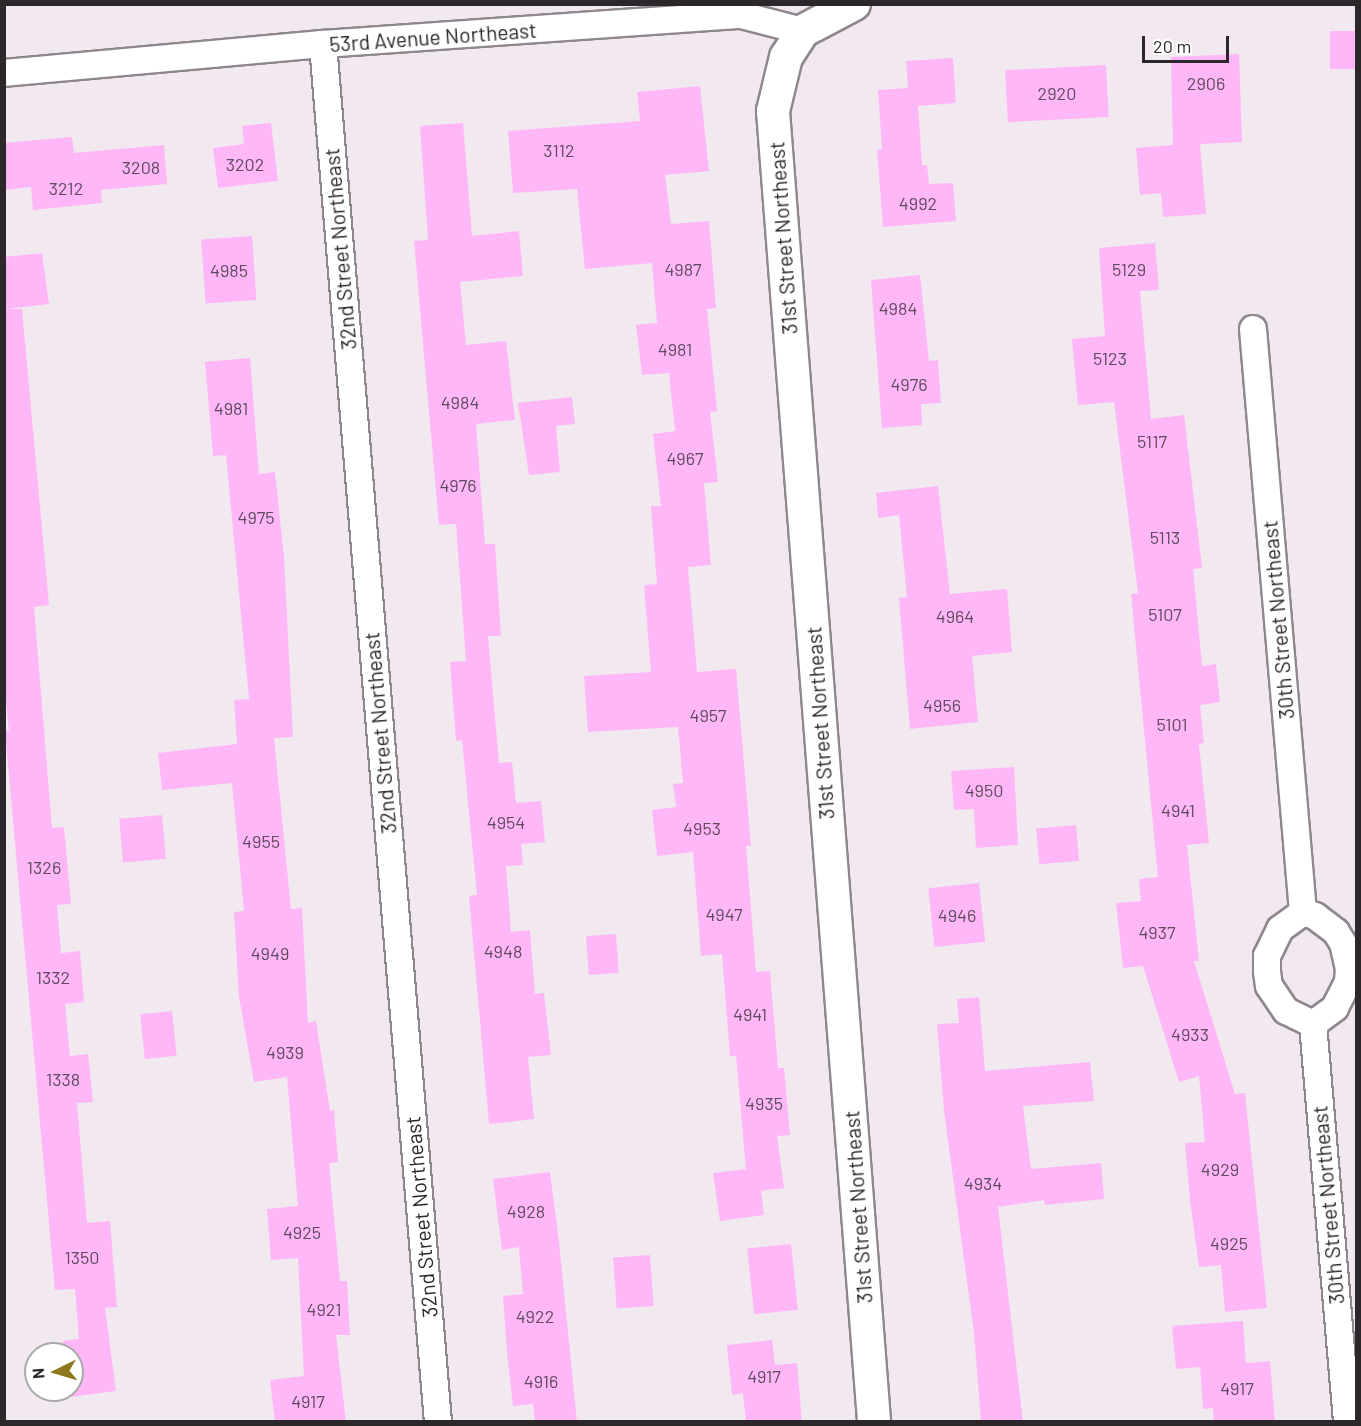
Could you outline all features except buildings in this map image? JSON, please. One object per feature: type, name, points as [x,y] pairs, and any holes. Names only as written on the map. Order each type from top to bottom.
[{"type":"street","points":[[803,31],[854,4]]},
{"type":"street","name":"53rd Avenue Northeast","points":[[4,73],[323,44],[741,15],[803,31]]},
{"type":"street","name":"31st Street Northeast","points":[[803,31],[786,57],[773,111],[874,1422]]},
{"type":"street","name":"32nd Street Northeast","points":[[323,44],[438,1422]]},
{"type":"street","name":"30th Street Northeast","points":[[1253,329],[1303,912]]},
{"type":"street","points":[[1303,912],[1316,916],[1336,932],[1346,949],[1349,968],[1348,982],[1335,1008],[1313,1024],[1286,1011],[1269,986],[1267,971],[1267,956],[1280,929],[1303,912]]},
{"type":"street","name":"30th Street Northeast","points":[[1313,1024],[1347,1422]]}]
